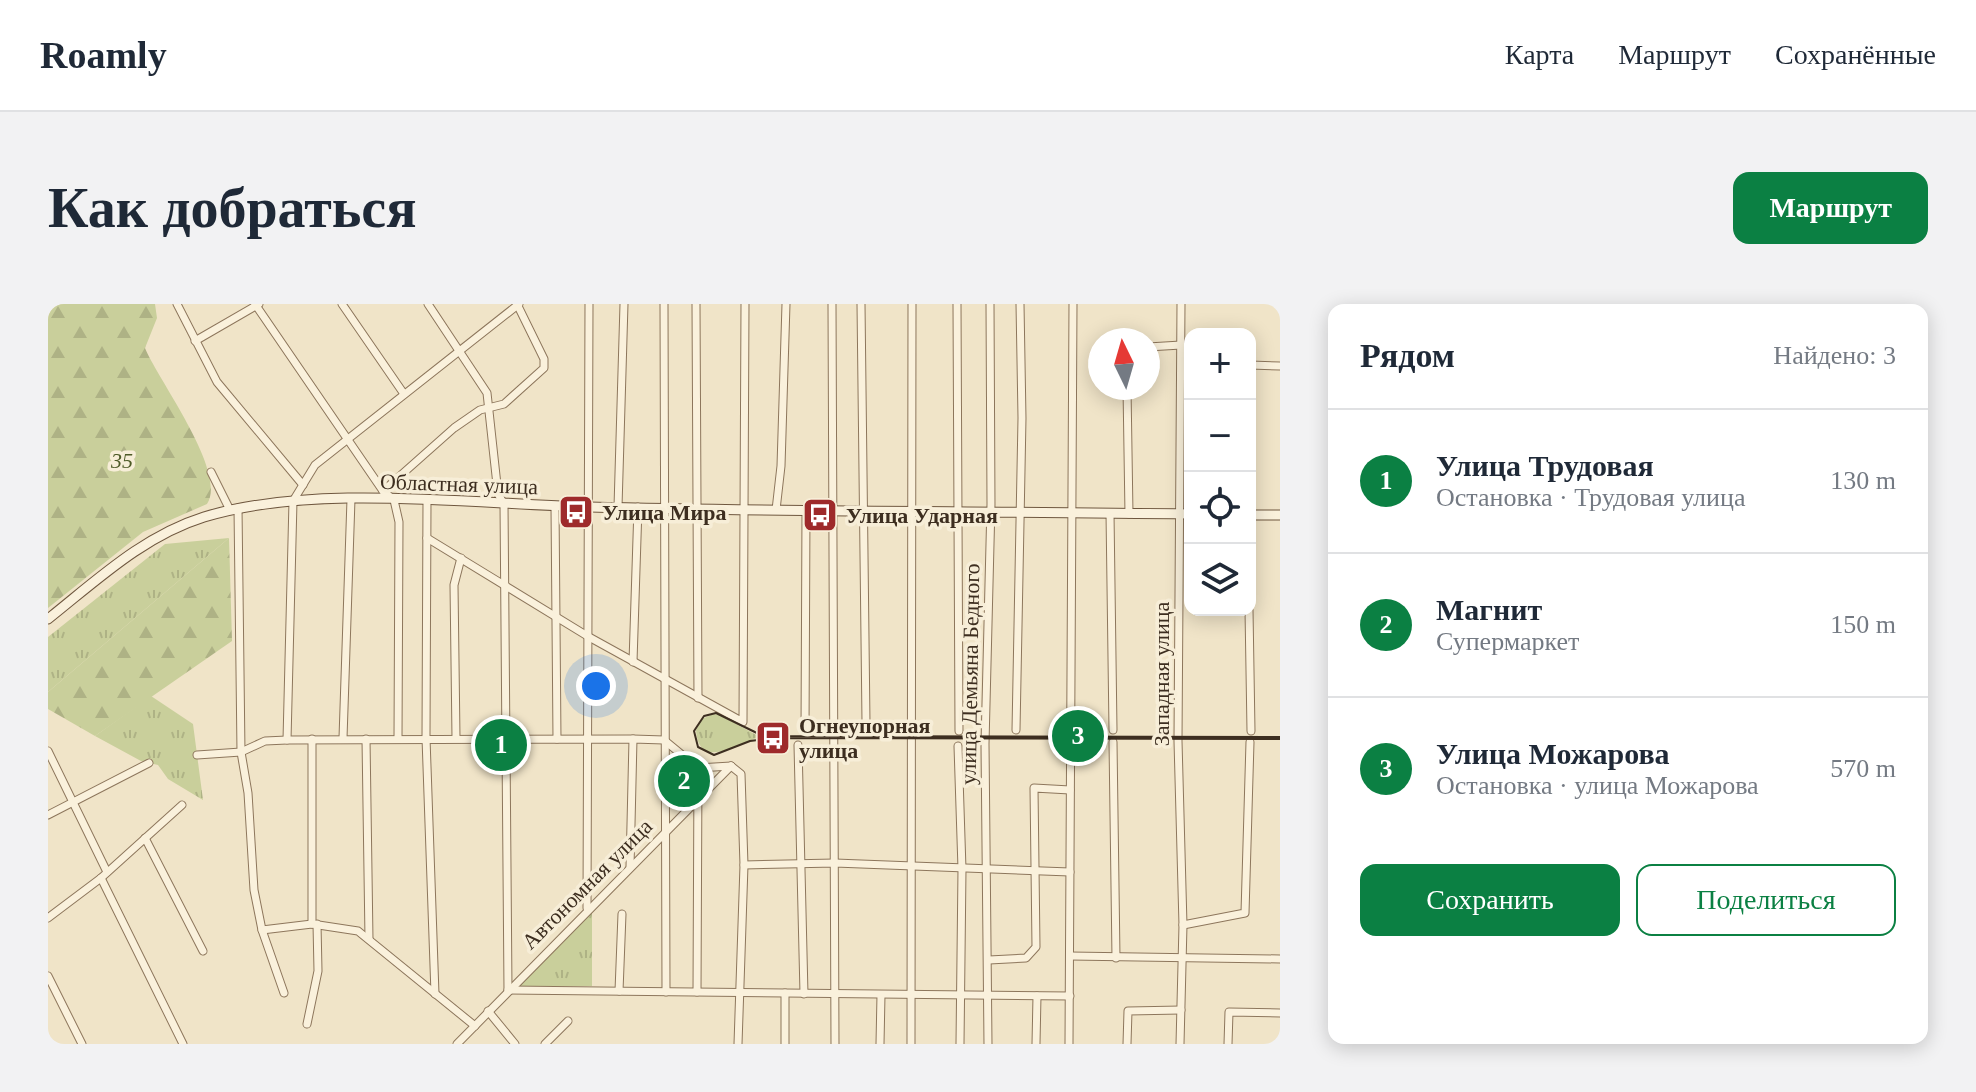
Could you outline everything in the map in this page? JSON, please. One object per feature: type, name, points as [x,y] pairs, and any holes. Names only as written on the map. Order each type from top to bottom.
[{"type":"main road","name":"Областная улица","points":[[48,619],[126,556],[174,528],[234,509],[293,501],[351,499],[589,507],[1184,514]]},
{"type":"main road","points":[[1256,515],[1280,515]]},
{"type":"street","points":[[177,304],[217,382],[303,485]]},
{"type":"street","points":[[342,304],[404,394]]},
{"type":"street","points":[[428,304],[487,393],[491,406],[498,494],[504,504],[508,990],[1070,996]]},
{"type":"street","points":[[287,740],[293,501],[315,465],[518,304],[544,359],[544,368],[504,404],[491,406],[454,428],[383,491]]},
{"type":"street","points":[[587,908],[589,304]]},
{"type":"street","points":[[618,507],[624,304]]},
{"type":"street","points":[[664,304],[666,992]]},
{"type":"street","points":[[696,304],[698,698]]},
{"type":"street","points":[[427,538],[589,637],[743,722],[745,304]]},
{"type":"street","points":[[776,510],[781,466],[786,304]]},
{"type":"street","points":[[832,304],[835,1044]]},
{"type":"street","points":[[861,304],[866,722]]},
{"type":"street","points":[[911,1044],[912,304]]},
{"type":"street","points":[[957,304],[959,731]]},
{"type":"street","name":"улица Демьяна Бедного","points":[[988,1044],[985,744],[991,512],[990,304]]},
{"type":"street","points":[[1016,730],[1022,418],[1020,304]]},
{"type":"street","points":[[1069,1044],[1073,304]]},
{"type":"street","name":"Западная улица","points":[[1181,304],[1184,472]]},
{"type":"street","points":[[195,341],[257,305],[346,439],[383,491],[394,500],[399,522],[398,738]]},
{"type":"street","points":[[1160,346],[1181,345]]},
{"type":"street","points":[[1256,365],[1280,366]]},
{"type":"street","points":[[1127,400],[1129,514]]},
{"type":"street","points":[[211,472],[234,509],[241,752],[248,793],[254,890],[262,930],[284,993]]},
{"type":"street","points":[[343,738],[351,499]]},
{"type":"street","points":[[427,501],[426,738],[435,994]]},
{"type":"street","points":[[555,506],[557,739]]},
{"type":"street","points":[[633,662],[638,507]]},
{"type":"street","points":[[805,732],[806,510]]},
{"type":"street","points":[[1110,513],[1113,730]]},
{"type":"street","name":"Западная улица","points":[[1180,1044],[1183,925],[1178,741],[1184,544]]},
{"type":"street","points":[[456,738],[454,585],[461,558]]},
{"type":"street","points":[[1249,616],[1251,731]]},
{"type":"street","points":[[307,1024],[318,971],[314,924],[312,739]]},
{"type":"street","points":[[197,755],[241,752],[265,741],[312,739],[633,739],[664,740],[698,768],[731,766],[741,774],[744,865],[738,1044]]},
{"type":"street","points":[[366,739],[369,939]]},
{"type":"street","points":[[630,867],[633,739]]},
{"type":"street","points":[[1113,742],[1116,958]]},
{"type":"street","points":[[1183,925],[1245,913],[1250,742]]},
{"type":"street","points":[[798,745],[804,994]]},
{"type":"street","points":[[958,746],[962,869],[960,1044]]},
{"type":"street","points":[[48,751],[183,1044]]},
{"type":"street","points":[[48,815],[149,763]]},
{"type":"street","name":"Автономная улица","points":[[457,1044],[587,908],[731,766]]},
{"type":"street","points":[[697,992],[698,768]]},
{"type":"street","points":[[989,960],[1026,958],[1036,947],[1034,788],[1070,790]]},
{"type":"street","points":[[48,918],[104,875],[182,805]]},
{"type":"street","points":[[145,838],[203,951]]},
{"type":"street","points":[[744,865],[835,863],[1070,872]]},
{"type":"street","points":[[619,991],[622,914]]},
{"type":"street","points":[[262,930],[314,924],[358,931],[475,1026]]},
{"type":"street","points":[[1070,956],[1280,959]]},
{"type":"street","points":[[48,976],[82,1044]]},
{"type":"street","points":[[785,993],[785,1044]]},
{"type":"street","points":[[880,1044],[881,995]]},
{"type":"street","points":[[1036,1044],[1037,996]]},
{"type":"street","points":[[1127,1044],[1128,1011],[1181,1010]]},
{"type":"street","points":[[488,1011],[515,1044]]},
{"type":"street","points":[[1228,1044],[1229,1012],[1280,1013]]},
{"type":"street","points":[[545,1044],[568,1021]]},
{"type":"green space","name":"35","points":[[48,304],[155,304],[157,318],[145,348],[200,449],[211,489],[207,504],[143,532],[48,608]]},
{"type":"green space","points":[[229,538],[48,692],[48,637],[165,544]]},
{"type":"green space","points":[[229,538],[232,641],[95,736],[48,709],[48,692]]},
{"type":"green space","points":[[151,696],[193,724],[203,800],[168,779],[158,765],[141,761],[95,736]]},
{"type":"green space","points":[[713,714],[760,737],[720,752],[704,750],[696,730],[702,719]]},
{"type":"green space","points":[[592,910],[592,986],[519,987]]},
{"type":"tram line","points":[[1280,737],[763,736],[716,713],[704,716],[694,731],[698,747],[714,755],[750,741],[773,738],[1280,739]]},
{"type":"place","name":"Улица Мира","points":[[576,512]]},
{"type":"place","name":"Улица Ударная","points":[[820,515]]},
{"type":"place","name":"Улица Можарова","points":[[1078,736]]},
{"type":"place","name":"Огнеупорная улица","points":[[773,738]]},
{"type":"place","name":"Улица Трудовая","points":[[501,745]]},
{"type":"place","name":"Магнит","points":[[684,781]]}]
